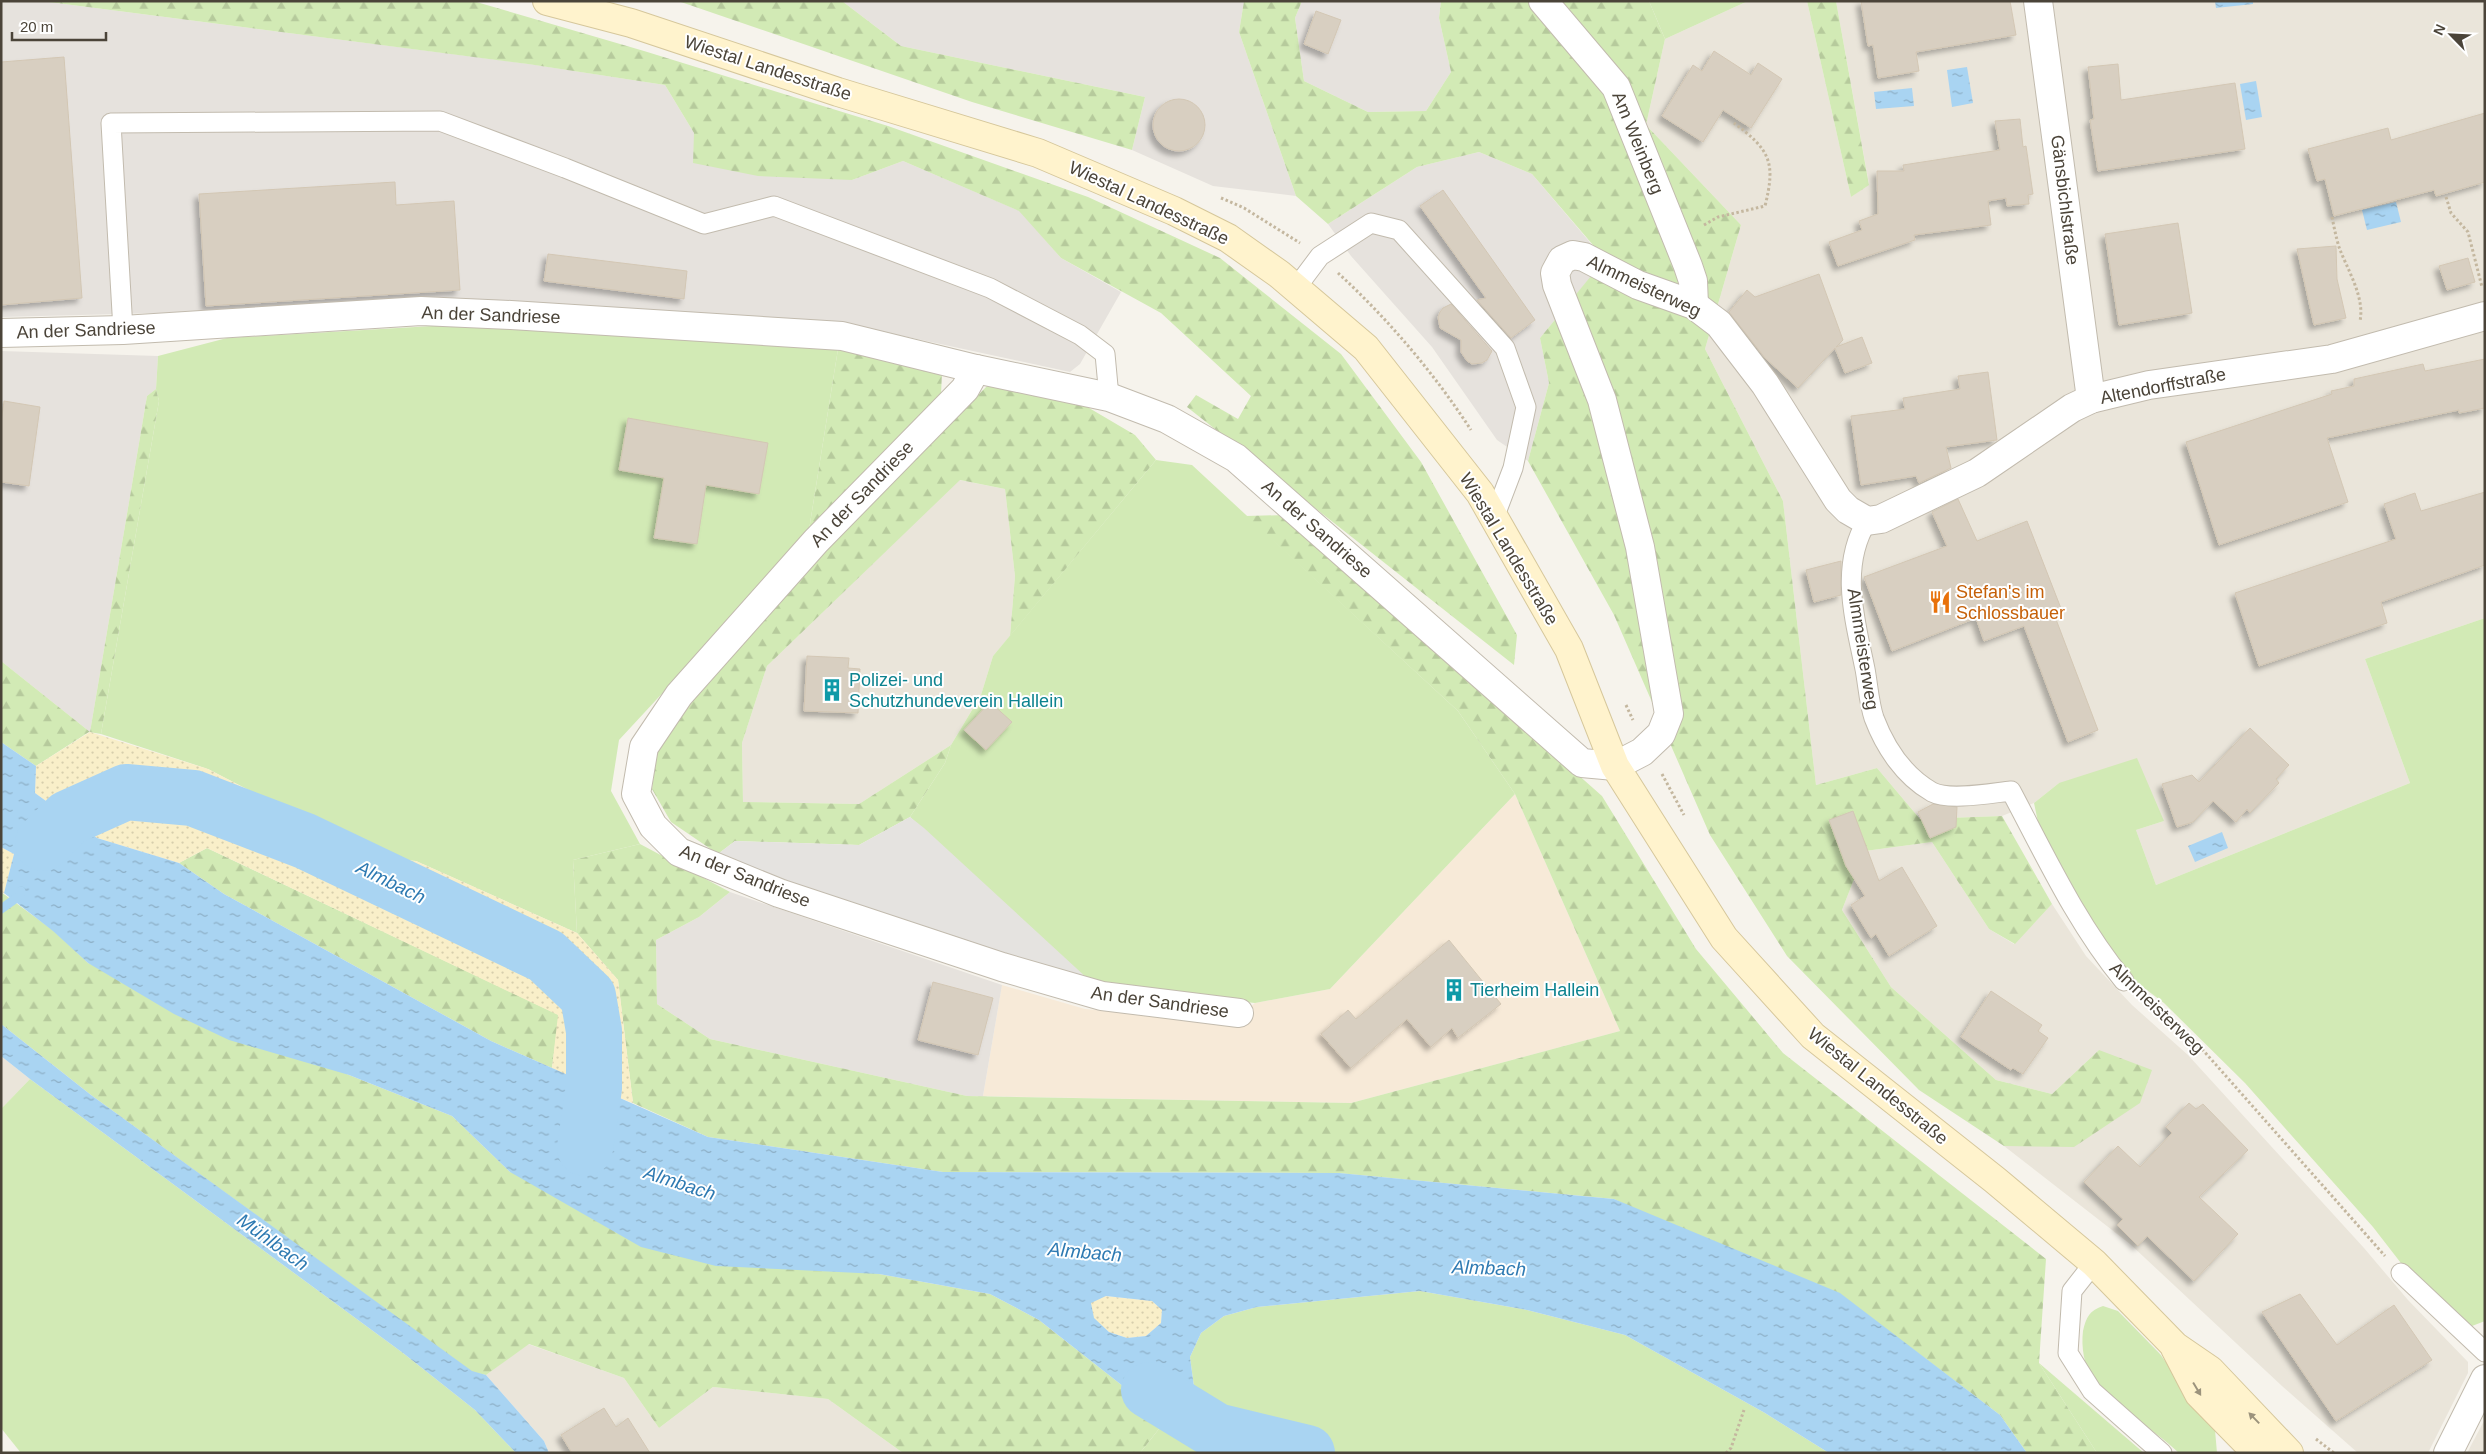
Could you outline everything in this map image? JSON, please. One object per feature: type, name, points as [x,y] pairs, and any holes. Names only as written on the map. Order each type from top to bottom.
[{"type":"main road","name":"Wiestal Landesstraße","points":[[547,1],[631,23],[838,92],[1038,153],[1174,211],[1228,238],[1296,288],[1366,348],[1480,493],[1569,649],[1615,766],[1724,938],[1813,1036],[1995,1180],[2094,1264],[2175,1346],[2210,1370],[2289,1453]]},
{"type":"main road","name":"Wiestal Landesstraße","points":[[2175,1346],[2199,1394],[2257,1453]]},
{"type":"street","name":"Am Weinberg","points":[[1543,1],[1616,87],[1694,281],[1694,306]]},
{"type":"street","name":"Gänsbichlstraße","points":[[2038,1],[2091,399]]},
{"type":"street","name":"Almmeisterweg","points":[[1615,766],[1647,748],[1661,734],[1669,714],[1640,547],[1602,400],[1557,285],[1555,273],[1562,260],[1573,255],[1584,257],[1638,285],[1694,306],[1719,324],[1765,384],[1838,500],[1848,510],[1867,521]]},
{"type":"street","name":"An der Sandriese","points":[[1,333],[123,330],[421,312],[511,314],[842,336],[976,369],[1109,397],[1167,419],[1236,458],[1582,763],[1615,766]]},
{"type":"street","name":"Altendorffstraße","points":[[1867,521],[1881,519],[1977,473],[2072,408],[2091,399],[2149,384],[2332,359],[2485,316]]},
{"type":"street","name":"An der Sandriese","points":[[976,369],[965,389],[816,540],[679,695],[644,747],[636,794],[653,826],[679,852],[779,893],[1002,967],[1102,996],[1239,1013]]},
{"type":"street","points":[[2448,1453],[2485,1379]]},
{"type":"lane","points":[[123,330],[111,123],[440,121],[565,168],[704,224],[774,206],[990,288],[1080,335],[1105,354],[1109,397]]},
{"type":"lane","points":[[1296,288],[1320,256],[1371,222],[1399,230],[1504,348],[1526,407],[1513,468],[1494,518]]},
{"type":"lane","name":"Almmeisterweg","points":[[1867,521],[1857,537],[1851,563],[1853,607],[1874,717],[1893,756],[1913,779],[1934,793],[1952,796],[2011,791],[2084,926],[2099,950],[2124,981]]},
{"type":"lane","points":[[2094,1264],[2072,1290],[2068,1353],[2092,1392],[2162,1453]]},
{"type":"lane","points":[[2400,1273],[2485,1352]]},
{"type":"path","points":[[1701,230],[1705,223],[1718,216],[1765,206],[1771,183],[1768,158],[1758,141],[1734,123]]},
{"type":"path","points":[[2446,197],[2451,213],[2468,232],[2481,281]]},
{"type":"path","points":[[2332,217],[2340,248],[2350,271],[2361,314]]},
{"type":"path","name":"Almmeisterweg","points":[[2124,981],[2150,1000],[2202,1049],[2400,1273]]},
{"type":"path","points":[[1726,1453],[1731,1448],[1744,1410]]},
{"type":"shaded area","points":[[1,1],[41,1],[529,64],[665,85],[694,133],[852,180],[903,161],[1020,211],[1061,258],[1121,292],[1080,364],[1070,372],[852,325],[437,306],[1,317]]},
{"type":"shaded area","points":[[842,1],[1244,1],[1239,32],[1296,196],[1213,186],[1132,150],[1145,97],[901,46]]},
{"type":"shaded area","points":[[1302,1],[1441,1],[1439,18],[1451,72],[1426,111],[1368,112],[1304,81],[1295,18]]},
{"type":"shaded area","points":[[1748,1],[1807,1],[1851,197],[1869,184],[1836,1],[2485,1],[2485,618],[2365,659],[2410,783],[2156,885],[2136,830],[2164,821],[2059,783],[2034,803],[2002,816],[1920,819],[1877,768],[1816,785],[1783,501],[1705,349],[1741,225],[1646,125],[1665,39]]},
{"type":"shaded area","points":[[1479,152],[1532,174],[1605,260],[1540,338],[1549,383],[1528,461],[1497,440],[1432,347],[1351,256],[1328,224],[1417,167]]},
{"type":"shaded area","points":[[1,351],[158,356],[156,389],[147,396],[90,732],[1,661]]},
{"type":"shaded area","points":[[959,480],[1005,489],[1015,576],[1010,636],[993,656],[981,695],[951,745],[859,804],[743,802],[742,743],[767,666]]},
{"type":"shaded area","points":[[1515,794],[1620,1031],[1351,1103],[983,1096],[1002,985],[1085,1009],[1231,1023],[1255,1003],[1330,989]]},
{"type":"shaded area","points":[[910,817],[1088,979],[843,905],[718,854],[735,841],[859,845]]},
{"type":"shaded area","points":[[1932,842],[1989,929],[2014,944],[2052,904],[2086,956],[2132,1005],[2188,1055],[2364,1248],[2408,1300],[2468,1362],[2468,1373],[2428,1453],[2358,1453],[2282,1386],[2130,1244],[2004,1146],[2074,1146],[2099,1050],[2052,1094],[1996,1080],[1891,987],[1842,910],[1865,851]]},
{"type":"shaded area","points":[[730,892],[1002,985],[983,1096],[967,1096],[710,1039],[657,1004],[656,940],[699,917]]},
{"type":"shaded area","points":[[1,1056],[30,1079],[1,1109]]},
{"type":"shaded area","points":[[528,1344],[624,1378],[659,1428],[713,1387],[828,1399],[903,1453],[549,1453],[544,1441],[486,1375]]},
{"type":"shaded area","points":[[2485,1419],[2485,1453],[2467,1453]]},
{"type":"green space","points":[[41,1],[473,1],[888,126],[1088,197],[1220,258],[1341,354],[1421,462],[1517,635],[1514,665],[1187,407],[1196,395],[1238,419],[1251,396],[1161,313],[1061,258],[1019,211],[903,161],[852,180],[758,176],[693,163],[694,133],[665,85],[528,64]]},
{"type":"green space","points":[[678,1],[842,1],[901,46],[1145,97],[1132,150],[972,102]]},
{"type":"green space","points":[[1244,1],[1302,1],[1295,18],[1304,81],[1368,112],[1426,111],[1451,72],[1439,18],[1441,1],[1649,1],[1665,39],[1646,125],[1741,225],[1705,349],[1783,501],[1816,785],[1877,768],[1920,819],[2002,816],[2052,904],[2015,944],[1989,929],[1932,842],[1865,851],[1842,910],[1891,987],[1996,1080],[2052,1094],[2099,1050],[2152,1070],[2140,1103],[2074,1147],[2004,1146],[1919,1090],[1787,956],[1710,835],[1614,615],[1528,461],[1549,383],[1540,338],[1605,259],[1532,174],[1479,152],[1417,167],[1328,224],[1296,196],[1239,32]]},
{"type":"green space","points":[[1649,1],[1748,1],[1665,39]]},
{"type":"green space","points":[[1807,1],[1836,1],[1869,185],[1851,197]]},
{"type":"green space","points":[[466,324],[838,349],[808,536],[619,740],[611,791],[640,844],[573,860],[577,933],[416,861],[380,858],[208,769],[101,734],[159,401],[156,389],[158,356],[227,338]]},
{"type":"green space","points":[[838,349],[942,372],[941,395],[808,536]]},
{"type":"green space","points":[[991,382],[1084,405],[1135,435],[1156,460],[1010,636],[1015,576],[1005,489],[960,480],[767,666],[742,743],[743,802],[859,804],[951,745],[945,763],[910,817],[859,845],[735,841],[718,854],[671,822],[652,789],[657,752],[680,714],[827,548]]},
{"type":"green space","points":[[156,389],[159,401],[101,734],[89,732],[36,766],[1,742],[1,661],[90,732],[147,396]]},
{"type":"green space","points":[[1156,460],[1192,465],[1458,711],[1515,794],[1330,989],[1255,1003],[1094,986],[910,817],[945,763],[951,745],[981,695],[993,656]]},
{"type":"green space","points":[[1285,515],[1602,796],[1696,949],[1783,1053],[2046,1259],[2039,1363],[2097,1453],[2027,1453],[2000,1415],[1910,1347],[1614,1199],[1338,1173],[943,1172],[708,1137],[633,1103],[618,980],[577,933],[573,860],[640,844],[730,892],[699,917],[656,940],[657,1004],[710,1039],[967,1096],[1351,1103],[1620,1031],[1515,794],[1458,711],[1246,516]]},
{"type":"green space","points":[[2485,618],[2485,1321],[2472,1326],[2454,1317],[2404,1267],[2373,1227],[2245,1083],[2164,1003],[2123,972],[2072,893],[2038,822],[2034,803],[2059,783],[2137,758],[2164,821],[2136,830],[2156,885],[2410,783],[2365,659]]},
{"type":"green space","points":[[207,848],[559,1015],[552,1068],[491,1041],[224,894],[179,863]]},
{"type":"green space","points":[[1,892],[54,931],[88,963],[349,1075],[452,1116],[510,1172],[879,1274],[990,1294],[1039,1320],[1166,1420],[1140,1453],[903,1453],[828,1399],[713,1387],[659,1428],[624,1378],[529,1344],[486,1375],[472,1372],[91,1095],[1,1024]]},
{"type":"green space","points":[[30,1079],[403,1353],[475,1410],[516,1453],[21,1453],[1,1428],[1,1109]]},
{"type":"green space","points":[[1420,1291],[1527,1310],[1625,1335],[1765,1413],[1829,1453],[1140,1453],[1166,1420],[1206,1447],[1214,1410],[1194,1387],[1190,1357],[1201,1333],[1224,1316],[1257,1307]]},
{"type":"green space","points":[[2103,1306],[2118,1311],[2160,1354],[2215,1430],[2217,1453],[2179,1453],[2122,1408],[2093,1379],[2087,1369],[2084,1356],[2083,1331],[2089,1315]]},
{"type":"green space","points":[[2039,1363],[2144,1453],[2097,1453]]},
{"type":"sand","points":[[90,732],[208,769],[379,858],[416,861],[577,933],[618,980],[633,1103],[594,1088],[552,1068],[558,1015],[207,848],[179,863],[97,838],[35,793],[36,766]]},
{"type":"sand","points":[[1,847],[14,854],[4,893],[1,892]]},
{"type":"sand","points":[[1105,1296],[1152,1301],[1162,1310],[1161,1323],[1146,1336],[1127,1338],[1109,1332],[1093,1318],[1090,1302]]},
{"type":"water","points":[[2215,1],[2253,1],[2253,4],[2216,8]]},
{"type":"water","points":[[1967,67],[1973,103],[1952,107],[1947,70]]},
{"type":"water","points":[[2256,81],[2262,117],[2246,120],[2240,84]]},
{"type":"water","points":[[1912,88],[1914,106],[1876,109],[1874,92]]},
{"type":"water","points":[[2396,202],[2401,222],[2367,230],[2362,210]]},
{"type":"water","points":[[1,742],[36,766],[35,793],[97,838],[179,863],[224,894],[491,1041],[708,1137],[943,1172],[1339,1173],[1614,1199],[1840,1293],[2000,1415],[2027,1453],[1829,1453],[1765,1413],[1625,1335],[1527,1310],[1420,1291],[1257,1307],[1224,1316],[1201,1333],[1190,1357],[1194,1387],[1214,1410],[1216,1431],[1206,1447],[1166,1420],[1039,1320],[990,1294],[879,1274],[716,1266],[641,1247],[510,1172],[452,1116],[349,1075],[229,1040],[174,1014],[88,963],[53,931],[4,893],[14,854],[1,847]],"holes":[[[1106,1296],[1152,1301],[1162,1310],[1161,1323],[1146,1336],[1127,1338],[1109,1332],[1094,1318],[1091,1303]]]},
{"type":"water","points":[[2222,832],[2228,848],[2195,862],[2188,846]]},
{"type":"water","points":[[1,1024],[91,1095],[472,1371],[486,1375],[544,1441],[549,1453],[516,1453],[475,1410],[403,1353],[30,1079],[1,1056]]},
{"type":"building","points":[[1861,1],[2010,1],[2016,35],[1916,52],[1919,71],[1878,78],[1873,45],[1868,46]]},
{"type":"building","points":[[1316,11],[1341,20],[1328,54],[1304,44]]},
{"type":"building","points":[[1714,51],[1751,75],[1758,63],[1782,79],[1751,128],[1723,110],[1703,142],[1662,116],[1693,65],[1702,71]]},
{"type":"building","points":[[64,57],[82,298],[1,305],[1,62]]},
{"type":"building","points":[[2118,64],[2121,100],[2235,83],[2245,149],[2098,171],[2090,120],[2094,119],[2088,67]]},
{"type":"building","points":[[1179,99],[1189,101],[1197,107],[1203,115],[1205,125],[1203,135],[1197,143],[1189,149],[1179,151],[1169,149],[1161,143],[1155,135],[1153,125],[1155,115],[1161,107],[1169,101]]},
{"type":"building","points":[[2485,113],[2485,182],[2436,196],[2434,190],[2334,216],[2325,179],[2317,181],[2308,149],[2388,128],[2391,140]]},
{"type":"building","points":[[2020,119],[2023,147],[2026,146],[2033,194],[2028,195],[2029,204],[2007,206],[2006,198],[1988,201],[1991,225],[1914,235],[1915,240],[1838,266],[1829,242],[1862,230],[1859,221],[1878,214],[1877,171],[1904,171],[1903,165],[2000,150],[1995,121]]},
{"type":"building","points":[[395,182],[396,205],[454,201],[460,290],[206,306],[199,194]]},
{"type":"building","points":[[1443,190],[1535,320],[1511,338],[1477,300],[1486,298],[1420,206]]},
{"type":"building","points":[[2178,223],[2192,313],[2119,325],[2105,234]]},
{"type":"building","points":[[2336,246],[2337,279],[2346,318],[2314,325],[2297,249]]},
{"type":"building","points":[[548,254],[687,271],[684,299],[544,281]]},
{"type":"building","points":[[2468,258],[2475,282],[2447,290],[2439,266]]},
{"type":"building","points":[[1819,274],[1843,340],[1836,347],[1862,337],[1872,363],[1845,373],[1835,348],[1798,388],[1765,358],[1729,312],[1747,290],[1755,297]]},
{"type":"building","points":[[1451,304],[1492,351],[1487,360],[1482,363],[1472,364],[1467,361],[1461,352],[1461,340],[1440,328],[1438,317],[1440,312]]},
{"type":"building","points":[[2485,359],[2485,408],[2459,413],[2459,410],[2327,438],[2348,502],[2219,545],[2186,442],[2332,394],[2331,391],[2354,386],[2354,379],[2423,364],[2425,371]]},
{"type":"building","points":[[1988,372],[1997,440],[1946,447],[1951,468],[1919,483],[1916,476],[1861,485],[1851,416],[1905,409],[1903,398],[1960,389],[1958,376]]},
{"type":"building","points":[[4,401],[40,407],[29,486],[1,482],[1,423]]},
{"type":"building","points":[[628,418],[768,443],[759,494],[706,485],[697,544],[654,538],[664,478],[619,470]]},
{"type":"building","points":[[2485,492],[2485,565],[2381,602],[2387,623],[2259,666],[2235,593],[2396,539],[2384,504],[2415,493],[2421,511]]},
{"type":"building","points":[[1958,499],[1977,541],[2027,521],[2062,611],[2054,614],[2098,730],[2068,742],[2024,626],[1984,641],[1976,618],[1892,651],[1864,577],[1947,546],[1932,512]]},
{"type":"building","points":[[1841,561],[1841,595],[1814,602],[1806,570]]},
{"type":"building","name":"Polizei- und Schutzhundeverein Hallein","points":[[807,656],[849,658],[848,668],[860,669],[858,713],[804,711]]},
{"type":"building","points":[[990,702],[1012,722],[986,750],[964,730]]},
{"type":"building","points":[[2250,728],[2289,765],[2276,779],[2279,783],[2250,813],[2247,809],[2236,822],[2213,801],[2193,822],[2177,827],[2162,784],[2192,775],[2199,782]]},
{"type":"building","points":[[1933,804],[1957,807],[1956,827],[1930,838],[1918,812]]},
{"type":"building","points":[[1853,811],[1879,881],[1902,867],[1937,926],[1889,956],[1876,934],[1871,938],[1851,905],[1865,896],[1846,866],[1829,820]]},
{"type":"building","points":[[1449,940],[1501,1004],[1458,1038],[1452,1028],[1431,1047],[1407,1019],[1351,1068],[1321,1034],[1348,1010],[1356,1019]]},
{"type":"building","points":[[933,982],[993,998],[978,1055],[918,1040]]},
{"type":"building","points":[[1991,991],[2042,1025],[2038,1031],[2048,1038],[2023,1074],[2013,1068],[2011,1070],[1961,1037]]},
{"type":"building","points":[[2189,1103],[2196,1109],[2203,1104],[2248,1150],[2199,1197],[2238,1234],[2194,1281],[2147,1236],[2138,1246],[2117,1225],[2123,1219],[2084,1182],[2118,1146],[2140,1167],[2172,1133],[2166,1127]]},
{"type":"building","points":[[2300,1294],[2337,1345],[2394,1305],[2432,1360],[2336,1421],[2262,1312]]},
{"type":"building","points":[[604,1408],[616,1427],[628,1418],[650,1453],[572,1453],[561,1435]]},
{"type":"waterway","name":"Almbach","points":[[43,843],[68,818],[126,792],[193,798],[305,841],[546,956],[588,996],[594,1031],[594,1088],[585,1148]]},
{"type":"waterway","name":"Mühlbach","points":[[1,909],[19,896],[21,891]]},
{"type":"waterway","name":"Almbach","points":[[1149,1390],[1216,1431],[1307,1453]]},
{"type":"place","name":"Stefan's im Schlossbauer","points":[[1940,602]]},
{"type":"place","name":"Polizei- und Schutzhundeverein Hallein","points":[[832,690]]},
{"type":"place","name":"Tierheim Hallein","points":[[1454,990]]}]
